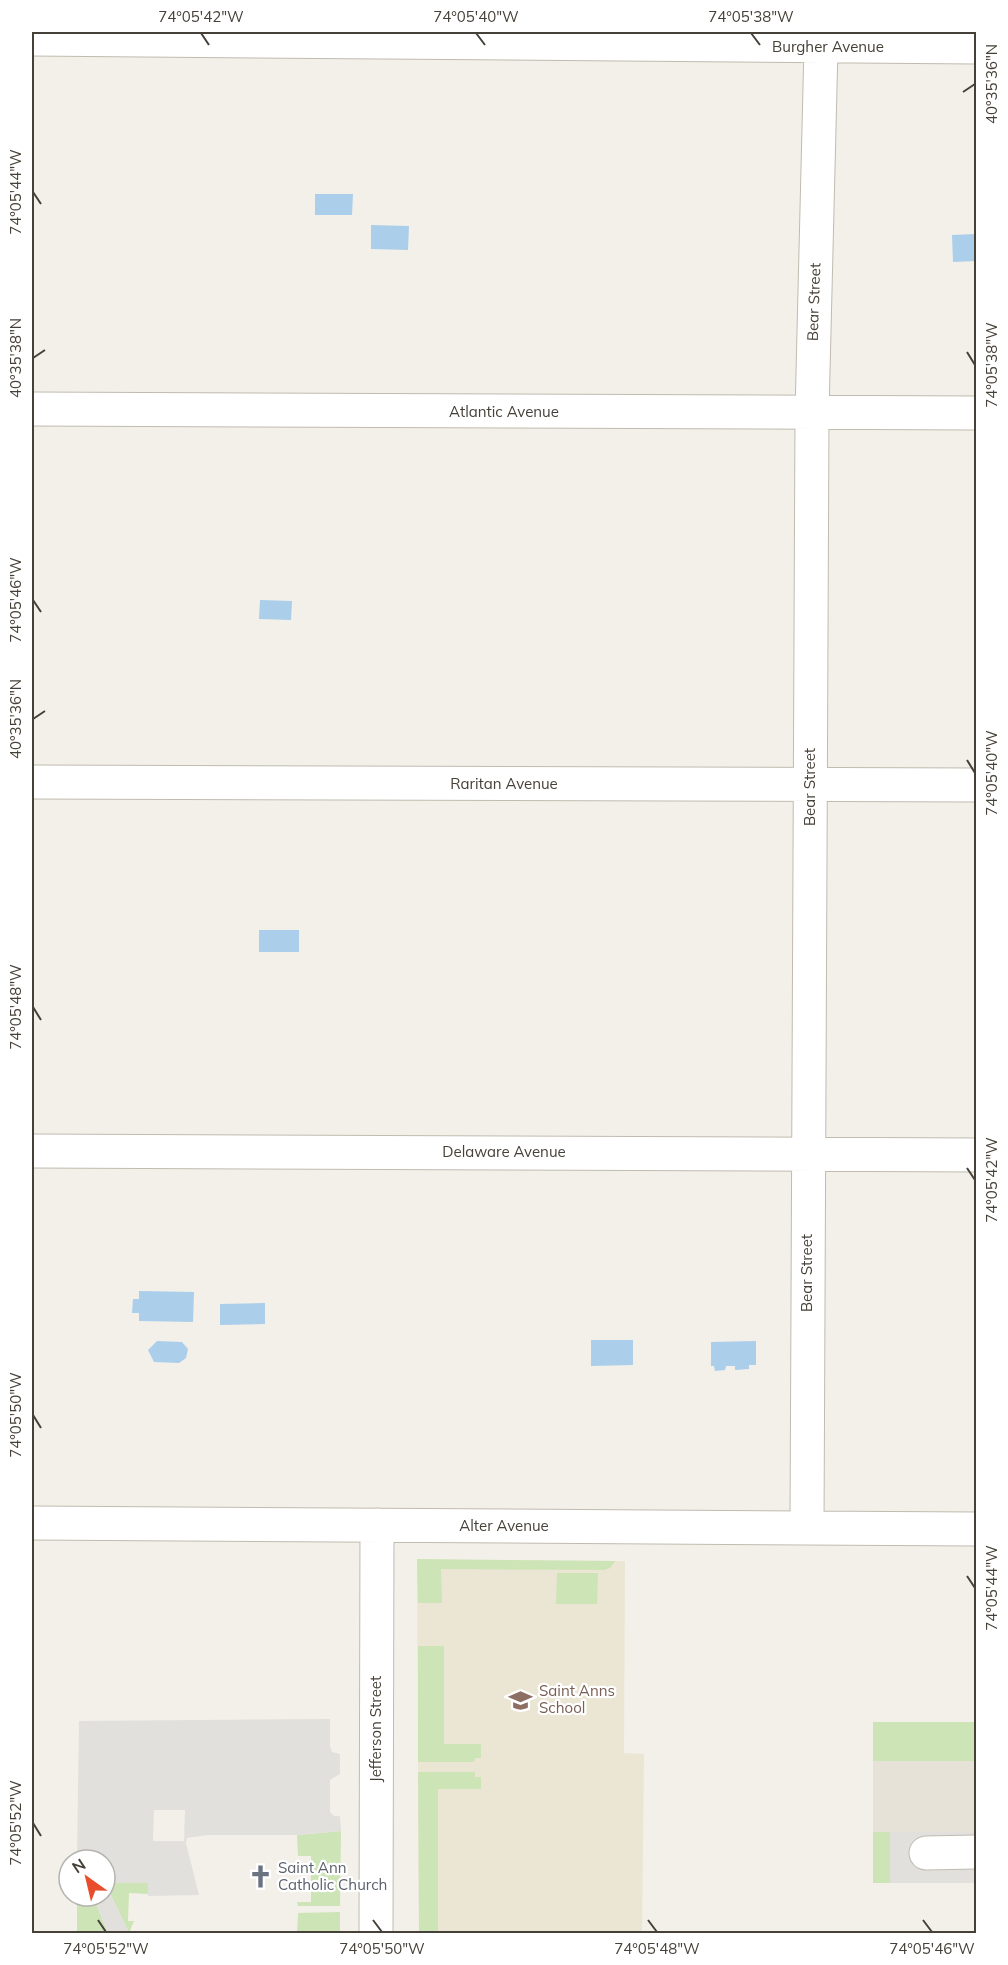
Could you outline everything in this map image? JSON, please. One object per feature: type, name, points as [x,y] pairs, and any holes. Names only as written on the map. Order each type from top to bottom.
[{"type":"street","name":"Burgher Avenue","points":[[32,39],[976,47]]},
{"type":"street","name":"Bear Street","points":[[807,1528],[812,413],[821,47]]},
{"type":"street","name":"Atlantic Avenue","points":[[32,409],[976,413]]},
{"type":"street","name":"Raritan Avenue","points":[[32,782],[976,785]]},
{"type":"street","name":"Delaware Avenue","points":[[32,1151],[976,1155]]},
{"type":"street","name":"Alter Avenue","points":[[32,1523],[976,1529]]},
{"type":"street","name":"Jefferson Street","points":[[376,1934],[377,1525]]},
{"type":"street","points":[[926,1853],[976,1852]]},
{"type":"shaded area","name":"Saint Anns School","points":[[417,1560],[625,1561],[624,1753],[644,1754],[642,1933],[419,1933]]},
{"type":"shaded area","points":[[330,1719],[330,1746],[332,1752],[340,1754],[340,1774],[330,1780],[330,1812],[334,1816],[340,1816],[341,1831],[297,1835],[207,1835],[187,1838],[186,1843],[199,1895],[148,1896],[148,1883],[117,1883],[117,1848],[77,1848],[79,1721]],"holes":[[[154,1810],[185,1810],[184,1841],[153,1841]]]},
{"type":"shaded area","points":[[873,1722],[976,1722],[976,1883],[873,1883]]},
{"type":"shaded area","points":[[890,1832],[976,1832],[976,1883],[890,1883]]},
{"type":"shaded area","points":[[98,1908],[117,1908],[129,1933],[108,1933]]},
{"type":"green space","points":[[417,1559],[615,1561],[610,1568],[604,1570],[441,1569],[442,1603],[418,1603]]},
{"type":"green space","points":[[557,1573],[598,1573],[597,1604],[556,1604]]},
{"type":"green space","points":[[418,1646],[444,1646],[444,1744],[481,1744],[481,1758],[475,1758],[474,1762],[418,1762]]},
{"type":"green space","points":[[873,1722],[976,1722],[976,1761],[873,1761]]},
{"type":"green space","points":[[418,1772],[475,1772],[475,1777],[481,1777],[481,1789],[438,1789],[438,1933],[419,1933]]},
{"type":"green space","points":[[341,1831],[340,1906],[298,1906],[297,1902],[311,1902],[311,1856],[298,1856],[297,1835]]},
{"type":"green space","points":[[873,1832],[890,1832],[890,1883],[873,1883]]},
{"type":"green space","points":[[117,1883],[148,1883],[148,1894],[129,1893],[128,1921],[134,1921],[129,1933],[117,1908]]},
{"type":"green space","points":[[77,1908],[98,1908],[108,1933],[77,1934]]},
{"type":"green space","points":[[340,1912],[340,1933],[297,1933],[298,1913]]},
{"type":"water","points":[[315,194],[353,194],[352,215],[315,215]]},
{"type":"water","points":[[371,225],[409,226],[408,250],[371,249]]},
{"type":"water","points":[[976,234],[976,261],[953,262],[952,235]]},
{"type":"water","points":[[260,600],[292,601],[291,620],[259,619]]},
{"type":"water","points":[[259,930],[299,930],[299,952],[259,952]]},
{"type":"water","points":[[139,1291],[194,1292],[193,1322],[139,1321],[139,1313],[132,1313],[133,1299],[139,1299]]},
{"type":"water","points":[[265,1303],[265,1324],[220,1325],[220,1304]]},
{"type":"water","points":[[591,1340],[633,1340],[633,1365],[591,1366]]},
{"type":"water","points":[[157,1341],[182,1342],[188,1349],[186,1358],[179,1363],[154,1362],[148,1350]]},
{"type":"water","points":[[756,1341],[756,1365],[749,1365],[749,1369],[735,1370],[735,1366],[726,1366],[725,1370],[715,1371],[714,1366],[711,1366],[711,1342]]},
{"type":"place","name":"Saint Anns School","points":[[521,1700]]},
{"type":"place","name":"Saint Ann Catholic Church","points":[[260,1877]]}]
